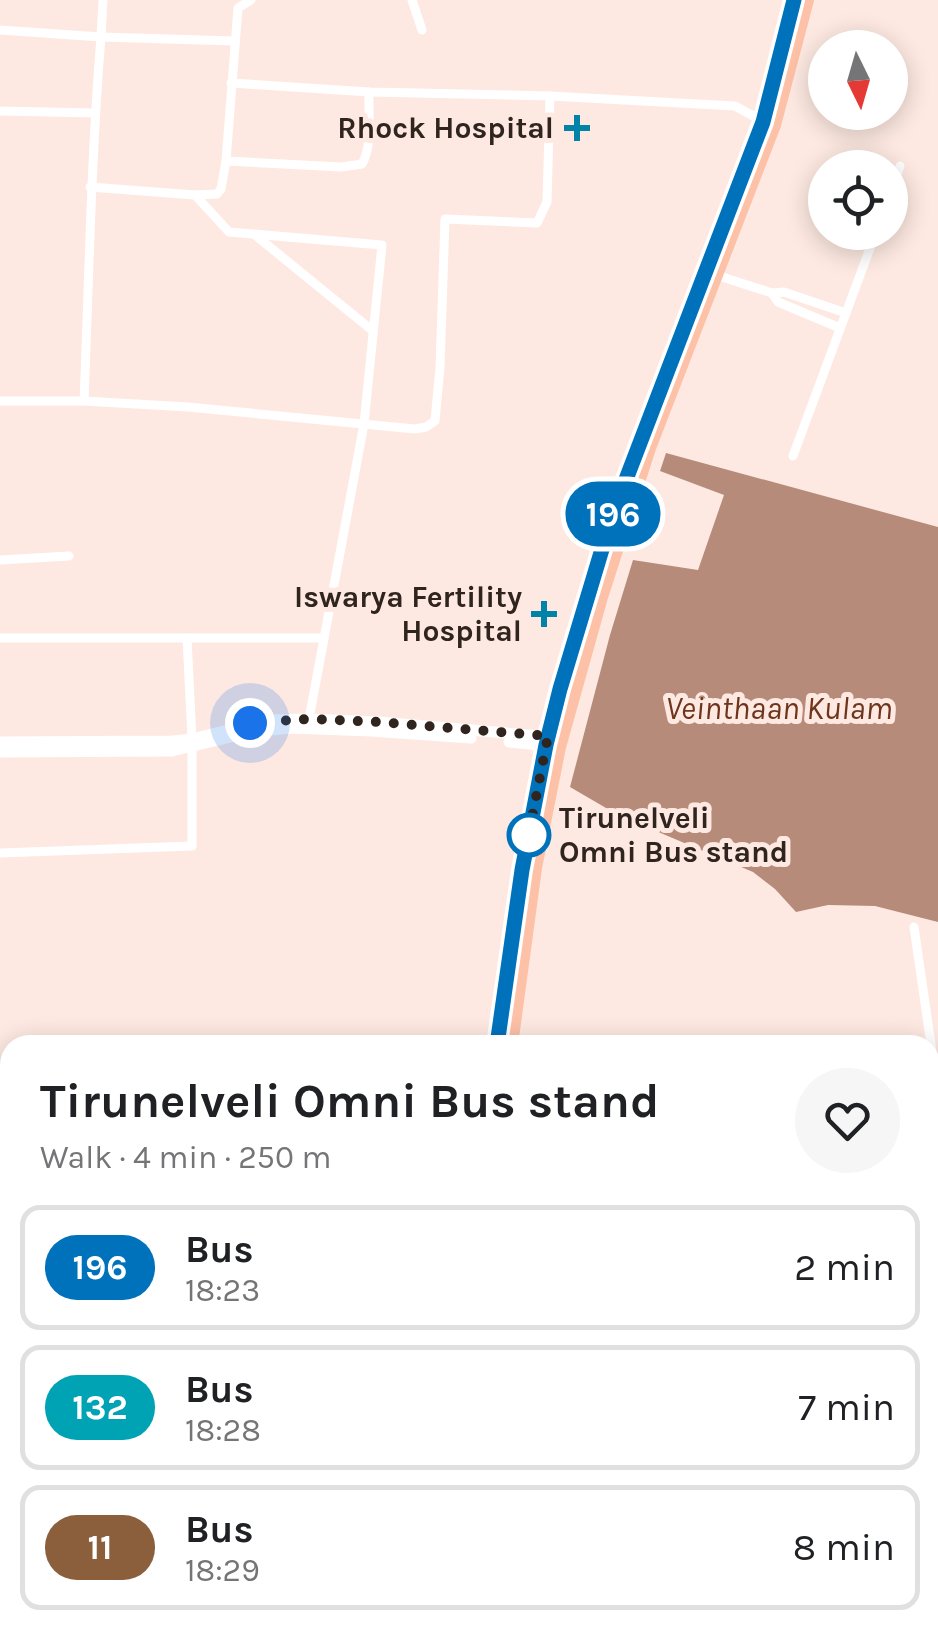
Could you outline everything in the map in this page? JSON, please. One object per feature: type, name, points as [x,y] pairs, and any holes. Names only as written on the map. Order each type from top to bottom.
[{"type":"main road","points":[[508,1035],[560,689],[612,516],[768,123],[794,0]]},
{"type":"main road","points":[[554,742],[650,448],[716,276],[807,0]]},
{"type":"street","points":[[84,402],[90,187],[103,0]]},
{"type":"street","points":[[90,187],[217,194],[226,161],[238,8],[251,0]]},
{"type":"street","points":[[412,0],[422,30]]},
{"type":"street","points":[[0,30],[235,41]]},
{"type":"street","points":[[231,83],[736,106],[768,123]]},
{"type":"street","points":[[226,161],[341,167],[362,164],[368,147],[369,92]]},
{"type":"street","points":[[0,400],[188,407],[426,427],[435,421],[440,367],[445,219],[537,223],[547,202],[550,96]]},
{"type":"street","points":[[0,111],[94,114]]},
{"type":"street","points":[[195,195],[229,232],[382,244],[364,424],[309,719]]},
{"type":"street","points":[[254,234],[373,331]]},
{"type":"street","points":[[792,456],[869,250]]},
{"type":"street","points":[[716,276],[846,312]]},
{"type":"street","points":[[772,294],[778,302],[840,328]]},
{"type":"street","points":[[0,560],[69,556]]},
{"type":"street","points":[[0,638],[323,638]]},
{"type":"street","points":[[0,853],[192,846],[187,638]]},
{"type":"street","points":[[0,752],[172,751],[250,723],[309,719],[379,722],[554,742]]},
{"type":"street","points":[[0,742],[192,743],[291,728],[554,742]]},
{"type":"street","points":[[914,927],[930,1035]]},
{"type":"water","name":"Veinthaan Kulam","points":[[666,453],[938,527],[938,922],[875,906],[828,905],[796,912],[753,872],[606,808],[570,787],[633,560],[698,570],[724,495],[660,471]]},
{"type":"bus line","name":"196","points":[[499,1035],[522,870],[560,689],[612,516],[763,122],[794,0]]},
{"type":"place","name":"Rhock Hospital","points":[[577,128]]},
{"type":"place","name":"Iswarya Fertility Hospital","points":[[544,614]]},
{"type":"place","name":"Tirunelveli Omni Bus stand","points":[[529,835]]},
{"type":"route","points":[[250,723],[309,719],[379,722],[548,736],[528,838],[529,835]]}]
